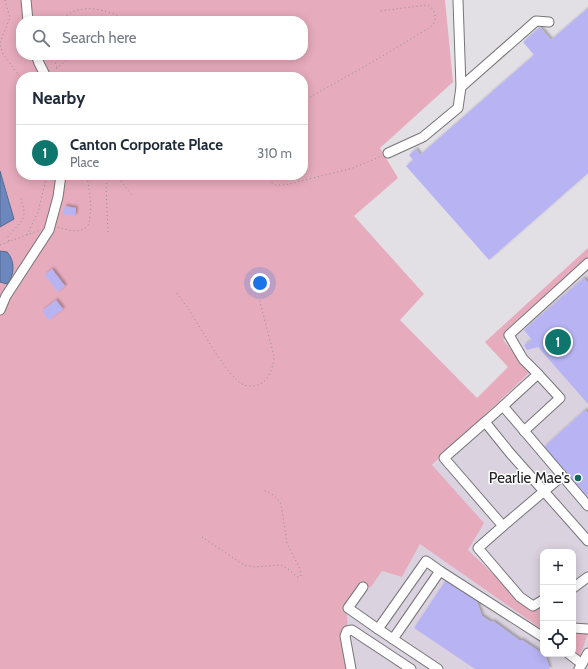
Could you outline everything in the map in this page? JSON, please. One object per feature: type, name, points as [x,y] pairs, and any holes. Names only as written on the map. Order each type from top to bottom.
[{"type":"street","points":[[26,0],[28,16]]},
{"type":"street","points":[[388,153],[423,137],[458,108],[461,87],[458,0]]},
{"type":"street","points":[[461,87],[536,21],[549,22]]},
{"type":"street","points":[[38,60],[44,72]]},
{"type":"street","points":[[0,310],[6,296],[50,228],[58,197],[60,180]]},
{"type":"street","points":[[524,431],[560,398],[523,359],[509,335],[588,263]]},
{"type":"street","points":[[502,526],[444,458],[538,374]]},
{"type":"street","points":[[503,406],[588,506]]},
{"type":"street","points":[[485,422],[510,453],[586,535]]},
{"type":"street","points":[[540,602],[533,606],[520,597],[478,548],[562,476]]},
{"type":"street","points":[[378,629],[426,561],[540,635]]},
{"type":"street","points":[[393,639],[440,571]]},
{"type":"street","points":[[576,586],[588,577]]},
{"type":"street","points":[[363,588],[348,608],[438,669]]},
{"type":"street","points":[[576,628],[588,629]]},
{"type":"street","points":[[351,669],[345,636],[346,631],[349,630],[352,630],[410,669]]},
{"type":"street","points":[[572,657],[581,666],[588,653]]},
{"type":"path","points":[[5,0],[10,18],[0,45],[3,54],[16,72]]},
{"type":"path","points":[[308,98],[429,28],[435,21],[433,8],[427,5],[380,11]]},
{"type":"path","points":[[66,16],[81,8],[109,12],[118,16]]},
{"type":"path","points":[[54,60],[57,68],[57,72]]},
{"type":"path","points":[[57,68],[66,60]]},
{"type":"path","points":[[308,179],[364,165],[388,153]]},
{"type":"path","points":[[27,235],[38,212],[46,180]]},
{"type":"path","points":[[0,245],[50,228],[74,231],[88,226],[91,205],[88,180]]},
{"type":"path","points":[[108,180],[106,186],[108,232]]},
{"type":"path","points":[[120,180],[133,196]]},
{"type":"path","points":[[270,180],[275,185],[285,185],[305,180]]},
{"type":"path","points":[[9,242],[8,236],[21,224],[24,216],[23,204],[20,197]]},
{"type":"path","points":[[177,293],[190,310],[211,346],[227,367],[242,384],[249,386],[258,385],[265,381],[274,361],[260,298]]},
{"type":"path","points":[[202,537],[244,565],[255,567],[281,565],[299,577],[301,573],[300,569],[287,543],[281,504],[278,498],[273,494],[263,490]]},
{"type":"shaded area","points":[[0,0],[445,0],[453,82],[380,148],[398,178],[354,216],[424,294],[400,320],[477,398],[508,367],[485,342],[588,248],[588,263],[503,340],[530,372],[432,465],[484,523],[468,550],[531,610],[540,606],[540,628],[420,544],[402,577],[382,571],[371,587],[356,587],[346,606],[352,669],[0,669],[0,227],[10,203],[0,170]]},
{"type":"shaded area","points":[[588,263],[588,634],[576,632],[576,549],[540,549],[540,606],[531,610],[468,550],[483,523],[432,466],[530,372],[503,340]]},
{"type":"shaded area","points":[[420,543],[540,628],[540,657],[576,657],[576,653],[580,656],[588,634],[588,669],[352,669],[346,606],[356,587],[371,587],[382,571],[402,577]]},
{"type":"shaded area","points":[[576,632],[588,634],[580,656],[576,653]]},
{"type":"water","points":[[0,171],[14,219],[0,227]]},
{"type":"water","points":[[0,251],[7,252],[12,259],[12,277],[7,284],[0,282]]},
{"type":"building","points":[[588,8],[588,173],[489,260],[406,166],[413,160],[409,155],[416,149],[420,155],[534,55],[523,42],[540,27],[551,40]]},
{"type":"building","points":[[65,206],[76,208],[75,216],[63,214]]},
{"type":"building","points":[[52,269],[65,286],[58,292],[45,275]]},
{"type":"building","points":[[584,278],[588,283],[588,404],[538,347],[527,350],[524,345],[532,340],[524,330]]},
{"type":"building","points":[[56,300],[63,309],[49,320],[42,311]]},
{"type":"building","points":[[585,410],[588,413],[588,497],[544,447]]},
{"type":"building","points":[[446,580],[476,599],[482,616],[491,622],[493,621],[519,640],[522,640],[540,652],[540,657],[546,657],[550,669],[475,669],[414,628]]},
{"type":"place","name":"Canton Corporate Place","points":[[558,342]]},
{"type":"place","name":"Pearlie Mae's","points":[[578,478]]}]
